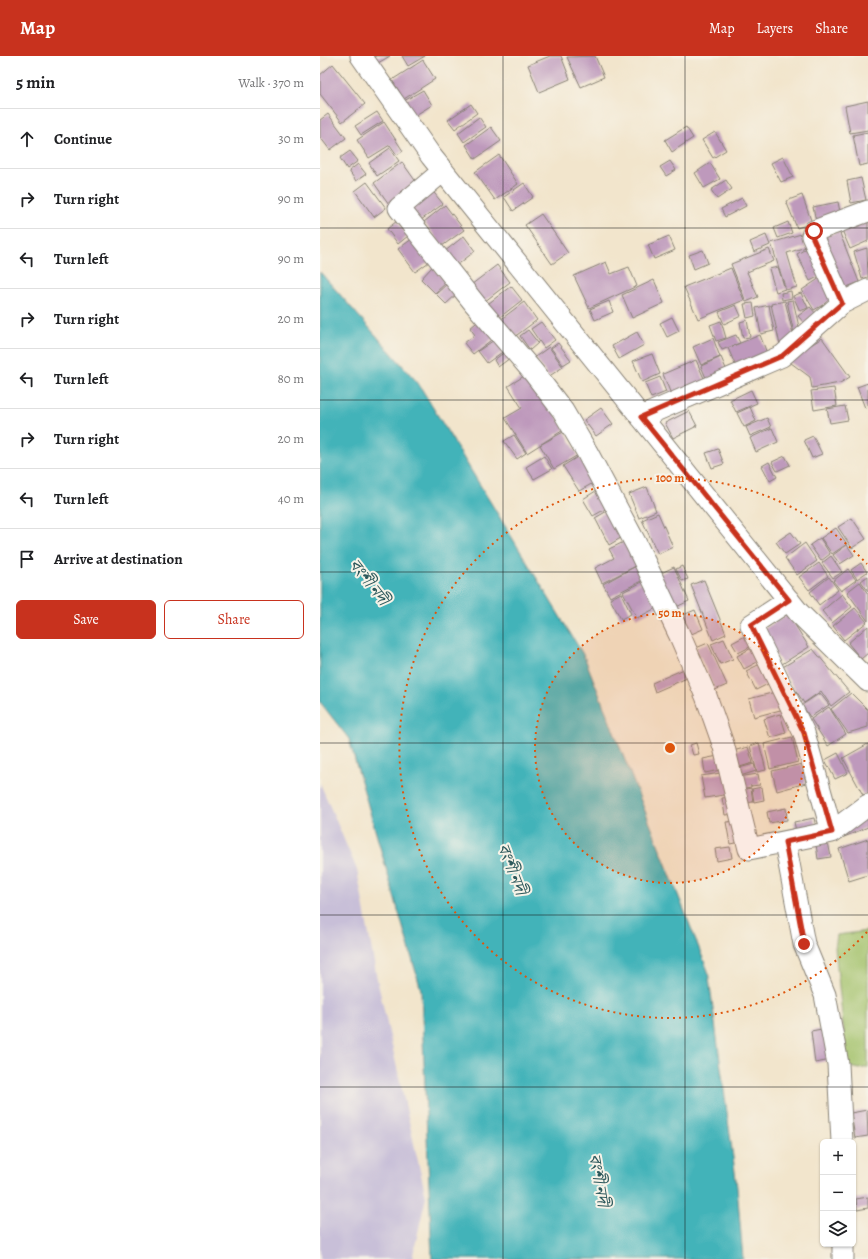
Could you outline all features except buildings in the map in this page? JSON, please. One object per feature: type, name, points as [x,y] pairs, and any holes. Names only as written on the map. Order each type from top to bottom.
[{"type":"street","points":[[361,56],[443,171],[799,613],[868,682]]},
{"type":"street","points":[[443,171],[399,208],[563,411],[587,452],[636,544],[689,656],[706,696],[724,747],[749,849],[832,832],[868,805]]},
{"type":"street","points":[[842,303],[812,236],[814,231],[868,211]]},
{"type":"street","points":[[641,417],[782,356],[842,303],[868,290]]},
{"type":"street","points":[[789,600],[751,625],[804,733],[832,832]]},
{"type":"street","points":[[785,842],[804,944],[825,995],[838,1064],[842,1139]]},
{"type":"street","points":[[843,1247],[843,1259]]},
{"type":"shaded area","points":[[320,783],[357,870],[377,979],[426,1197],[412,1259],[320,1259]]},
{"type":"green space","points":[[868,931],[868,1067],[860,1069],[849,1067],[847,1063],[835,948],[837,935]]},
{"type":"water","name":"বংশী নদী","points":[[320,272],[418,383],[584,656],[708,971],[737,1187],[743,1259],[432,1259],[421,990],[349,739],[320,702]]},
{"type":"route","points":[[804,944],[785,842],[832,832],[804,733],[777,675],[751,625],[789,600],[663,442],[641,417],[782,356],[810,333],[842,303],[812,236],[814,231]]}]
